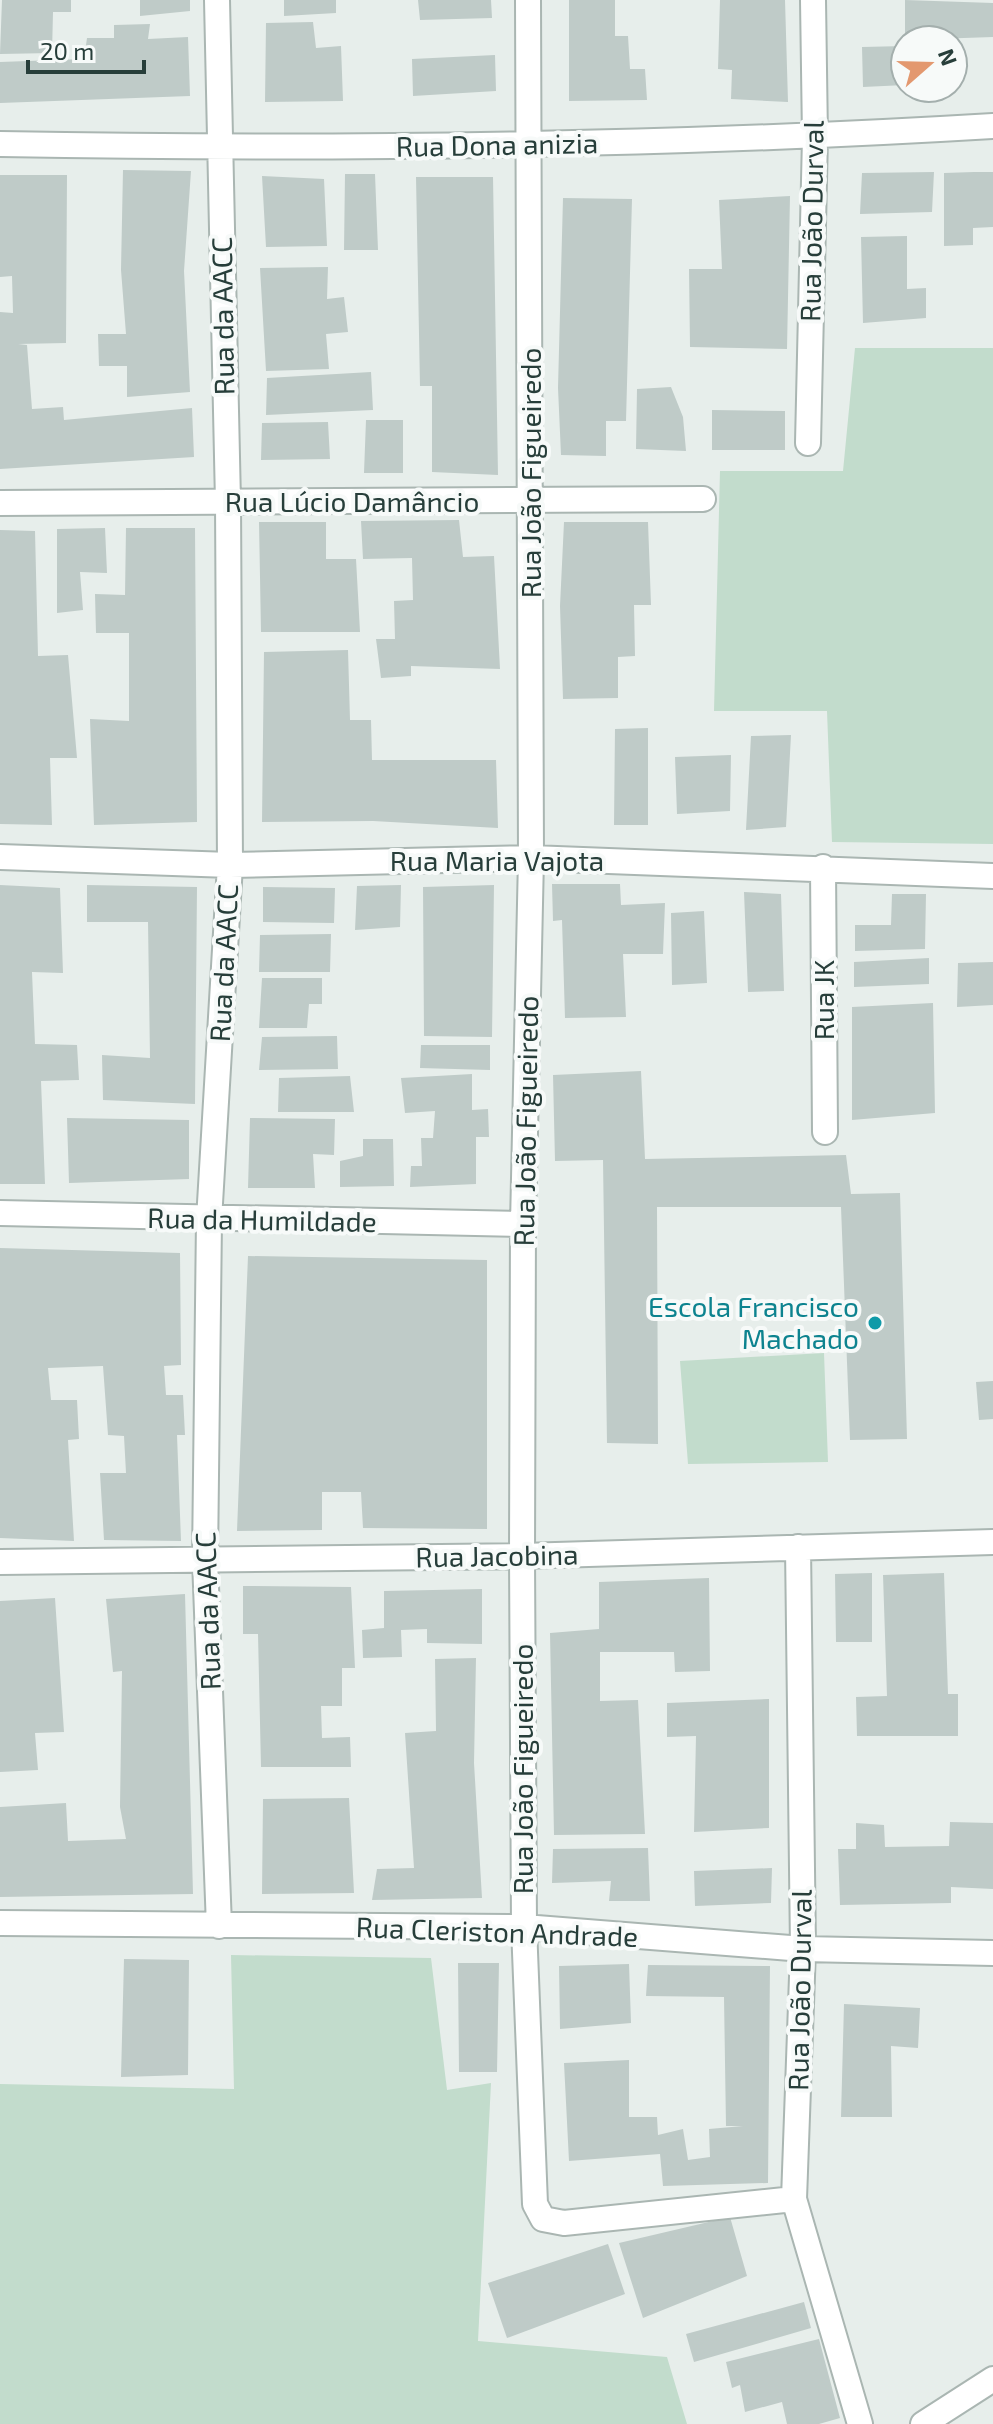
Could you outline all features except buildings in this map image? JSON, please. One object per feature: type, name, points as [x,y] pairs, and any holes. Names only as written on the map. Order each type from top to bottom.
[{"type":"street","name":"Rua da AACC","points":[[217,0],[228,502],[230,865],[209,1220],[205,1560],[219,1926]]},
{"type":"street","name":"Rua João Figueiredo","points":[[528,0],[531,858],[523,1224],[522,1556],[524,1927],[535,2204],[543,2219],[564,2223],[794,2199]]},
{"type":"street","name":"Rua João Durval","points":[[808,443],[815,137],[813,0]]},
{"type":"street","name":"Rua Dona anizia","points":[[0,144],[219,148],[529,146],[815,137],[993,126]]},
{"type":"street","name":"Rua Lúcio Damâncio","points":[[0,503],[703,499]]},
{"type":"street","name":"Rua Maria Vajota","points":[[0,857],[230,865],[531,858],[993,876]]},
{"type":"street","name":"Rua JK","points":[[823,867],[825,1132]]},
{"type":"street","name":"Rua da Humildade","points":[[0,1213],[209,1220],[523,1224]]},
{"type":"street","name":"Rua Jacobina","points":[[0,1562],[522,1556],[993,1542]]},
{"type":"street","name":"Rua João Durval","points":[[798,1547],[803,1949],[794,2199],[860,2424]]},
{"type":"street","name":"Rua Cleriston Andrade","points":[[0,1923],[524,1927],[803,1949],[993,1953]]},
{"type":"street","points":[[923,2424],[993,2379]]},
{"type":"green space","points":[[855,348],[993,348],[993,844],[832,842],[827,711],[714,711],[720,471],[843,471]]},
{"type":"green space","points":[[824,1353],[828,1462],[688,1464],[680,1361]]},
{"type":"green space","points":[[231,1955],[431,1958],[447,2090],[491,2083],[478,2341],[667,2357],[687,2424],[0,2424],[0,2084],[234,2089]]},
{"type":"place","name":"Escola Francisco Machado","points":[[875,1323]]}]
